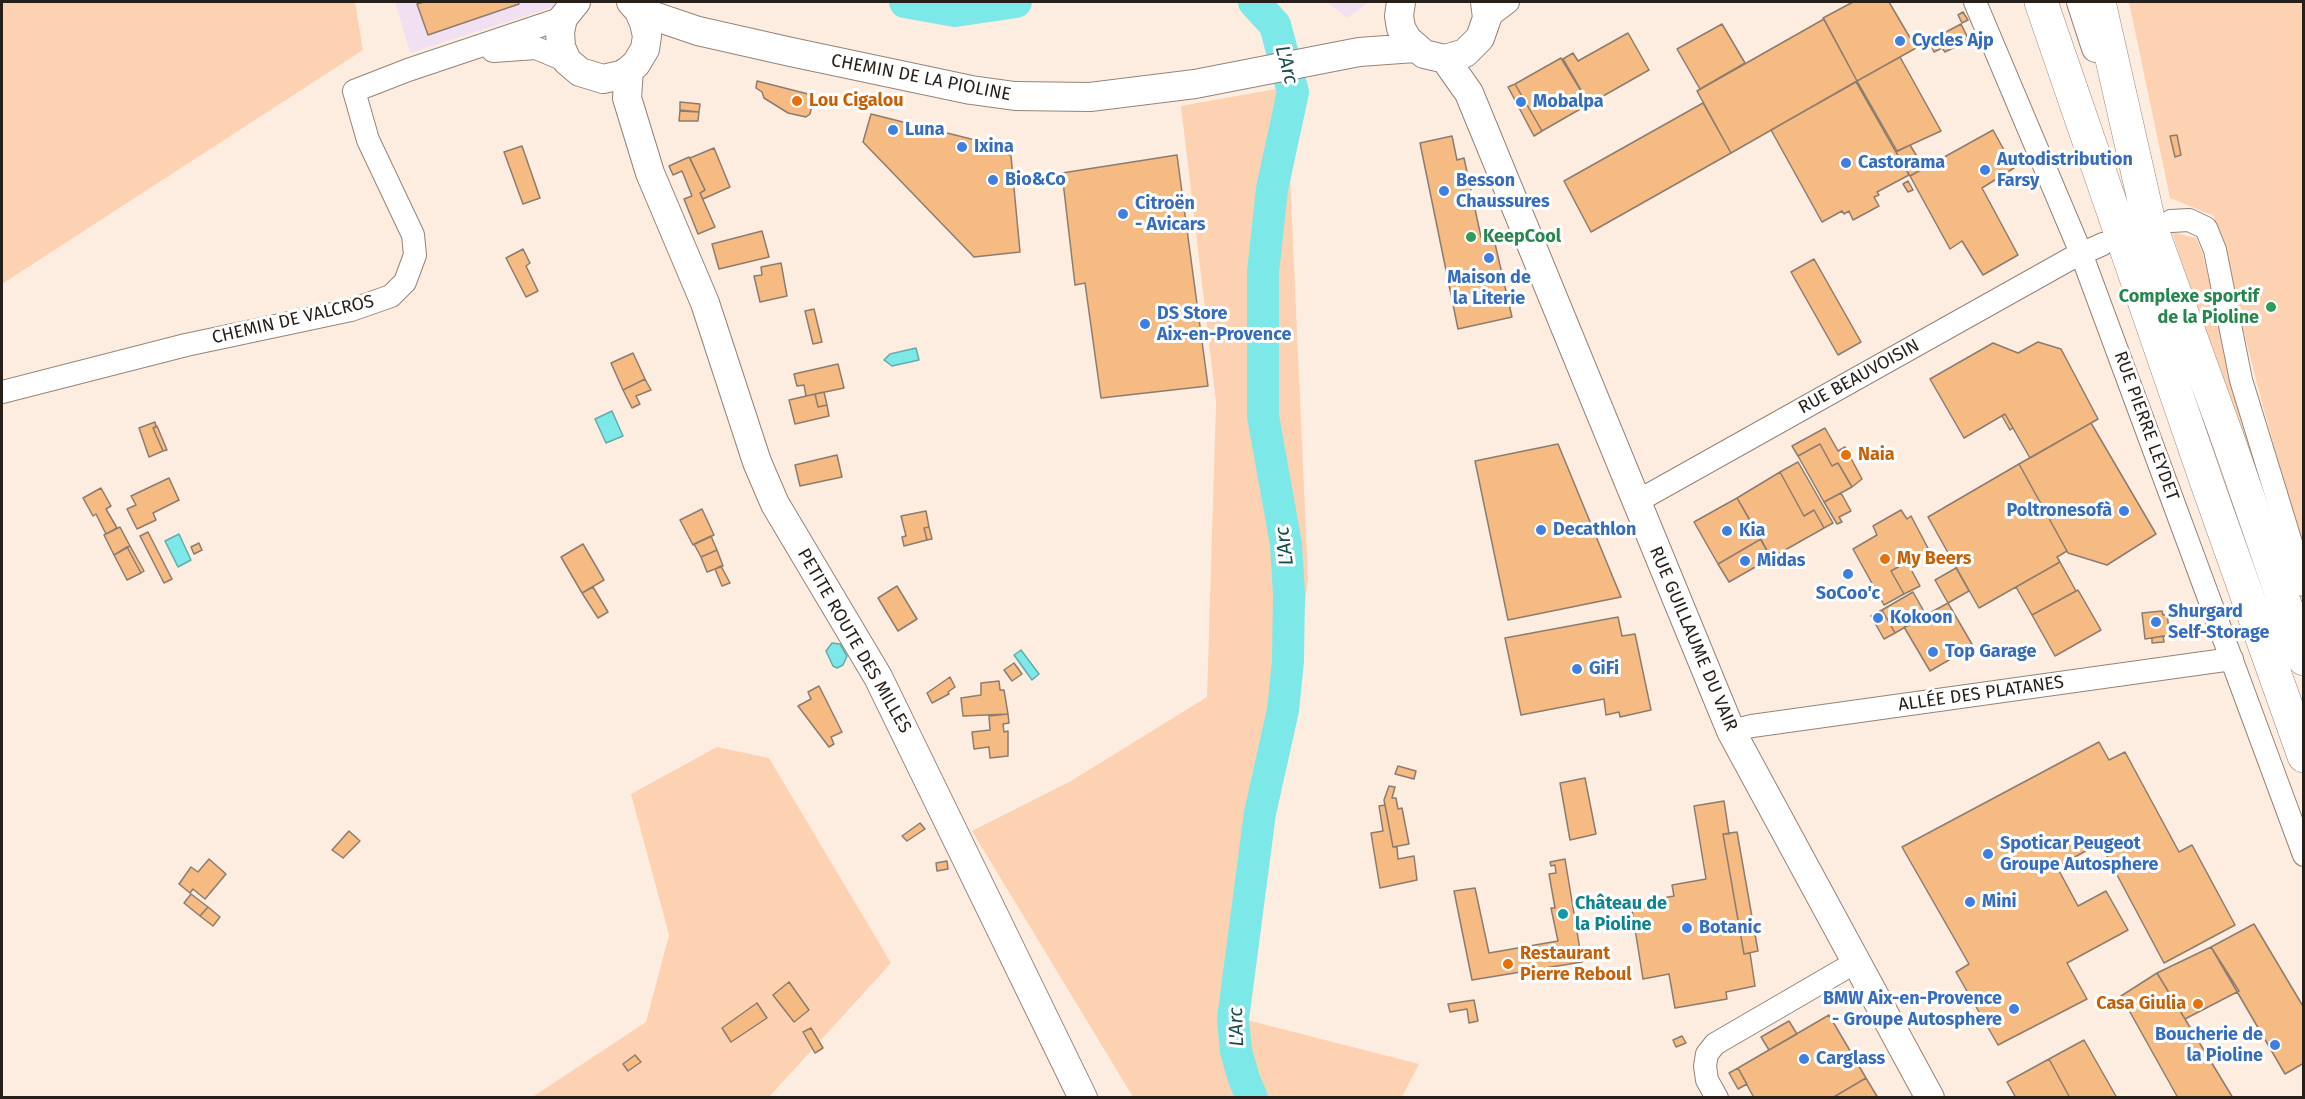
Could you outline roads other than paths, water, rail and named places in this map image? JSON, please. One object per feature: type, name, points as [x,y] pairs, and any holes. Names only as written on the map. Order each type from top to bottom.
[{"type":"highway","points":[[2041,2],[2304,756]]},
{"type":"highway","points":[[2099,2],[2160,222],[2229,442],[2304,659]]},
{"type":"main road","points":[[2057,2],[2208,486]]},
{"type":"main road","points":[[2081,2],[2160,222]]},
{"type":"main road","name":"CHEMIN DE LA PIOLINE","points":[[635,6],[698,31],[971,90],[1015,96],[1090,98],[1221,79],[1355,53],[1415,48]]},
{"type":"main road","name":"PETITE ROUTE DES MILLES","points":[[635,6],[645,23],[646,36],[627,98],[650,173],[705,303],[757,462],[775,504],[878,677],[1083,1098]]},
{"type":"main road","name":"RUE GUILLAUME DU VAIR","points":[[1469,93],[1474,46],[1485,29],[1493,7]]},
{"type":"main road","points":[[1400,9],[1404,34],[1415,48],[1424,54],[1445,59],[1465,53],[1474,46]]},
{"type":"main road","name":"CHEMIN DE LA PIOLINE","points":[[1355,53],[1385,33],[1400,9]]},
{"type":"main road","points":[[570,10],[560,40],[567,60],[580,72],[593,78],[612,78],[637,60],[698,31]]},
{"type":"main road","name":"RUE GUILLAUME DU VAIR","points":[[1445,59],[1469,93],[1731,731],[1930,1098]]},
{"type":"main road","name":"PETITE ROUTE DES MILLES","points":[[593,78],[650,173]]},
{"type":"street","name":"RUE PIERRE LEYDET","points":[[1975,2],[2081,252],[2304,855]]},
{"type":"street","name":"CHEMIN DE VALCROS","points":[[2,392],[186,345],[351,310],[391,296],[405,282],[415,255],[413,235],[368,140],[354,91],[398,73],[465,53],[570,10]]},
{"type":"street","name":"CHEMIN DE VALCROS","points":[[465,53],[536,48],[567,60]]},
{"type":"street","points":[[2160,222],[2189,220],[2206,228],[2215,250],[2241,380],[2304,585]]},
{"type":"street","name":"RUE BEAUVOISIN","points":[[1636,502],[2081,252],[2103,244]]},
{"type":"street","name":"ALLÉE DES PLATANES","points":[[1731,731],[1765,724],[2232,659]]},
{"type":"street","points":[[1717,1098],[1707,1080],[1705,1066],[1707,1054],[1715,1044],[1856,962]]},
{"type":"water","points":[[916,348],[919,360],[892,366],[884,360],[890,354]]},
{"type":"water","points":[[612,411],[623,436],[606,443],[595,419]]},
{"type":"water","points":[[179,534],[191,560],[178,567],[165,541]]},
{"type":"water","points":[[832,643],[840,644],[847,656],[843,665],[837,668],[833,666],[826,651]]},
{"type":"water","points":[[1021,650],[1039,674],[1032,680],[1014,655]]},
{"type":"waterway","name":"L'Arc","points":[[905,2],[955,11],[1016,2]]},
{"type":"waterway","name":"L'Arc","points":[[1252,1098],[1236,1051],[1233,1019],[1260,813],[1283,710],[1288,661],[1289,594],[1286,544],[1263,416],[1263,272],[1272,189],[1293,92],[1275,25],[1254,2]]},
{"type":"place","name":"Cycles Ajp","points":[[1900,41]]},
{"type":"place","name":"Lou Cigalou","points":[[797,101]]},
{"type":"place","name":"Mobalpa","points":[[1521,102]]},
{"type":"place","name":"Luna","points":[[893,130]]},
{"type":"place","name":"Ixina","points":[[962,147]]},
{"type":"place","name":"Castorama","points":[[1846,163]]},
{"type":"place","name":"Autodistribution Farsy","points":[[1985,170]]},
{"type":"place","name":"Bio&Co","points":[[993,180]]},
{"type":"place","name":"Besson Chaussures","points":[[1444,191]]},
{"type":"place","name":"Citroën - Avicars","points":[[1123,214]]},
{"type":"place","name":"KeepCool","points":[[1471,237]]},
{"type":"place","name":"Maison de la Literie","points":[[1489,258]]},
{"type":"place","name":"Complexe sportif de la Pioline","points":[[2271,307]]},
{"type":"place","name":"DS Store Aix-en-Provence","points":[[1145,324]]},
{"type":"place","name":"Naia","points":[[1846,455]]},
{"type":"place","name":"Poltronesofà","points":[[2124,511]]},
{"type":"place","name":"Decathlon","points":[[1541,530]]},
{"type":"place","name":"Kia","points":[[1727,531]]},
{"type":"place","name":"My Beers","points":[[1885,559]]},
{"type":"place","name":"Midas","points":[[1745,561]]},
{"type":"place","name":"SoCoo'c","points":[[1848,574]]},
{"type":"place","name":"Kokoon","points":[[1878,618]]},
{"type":"place","name":"Shurgard Self-Storage","points":[[2156,622]]},
{"type":"place","name":"Top Garage","points":[[1933,652]]},
{"type":"place","name":"GiFi","points":[[1577,669]]},
{"type":"place","name":"Spoticar Peugeot Groupe Autosphere","points":[[1988,854]]},
{"type":"place","name":"Mini","points":[[1970,902]]},
{"type":"place","name":"Château de la Pioline","points":[[1563,914]]},
{"type":"place","name":"Botanic","points":[[1687,928]]},
{"type":"place","name":"Restaurant Pierre Reboul","points":[[1508,964]]},
{"type":"place","name":"Casa Giulia","points":[[2198,1004]]},
{"type":"place","name":"BMW Aix-en-Provence - Groupe Autosphere","points":[[2014,1009]]},
{"type":"place","name":"Boucherie de la Pioline","points":[[2275,1045]]},
{"type":"place","name":"Carglass","points":[[1804,1059]]}]
